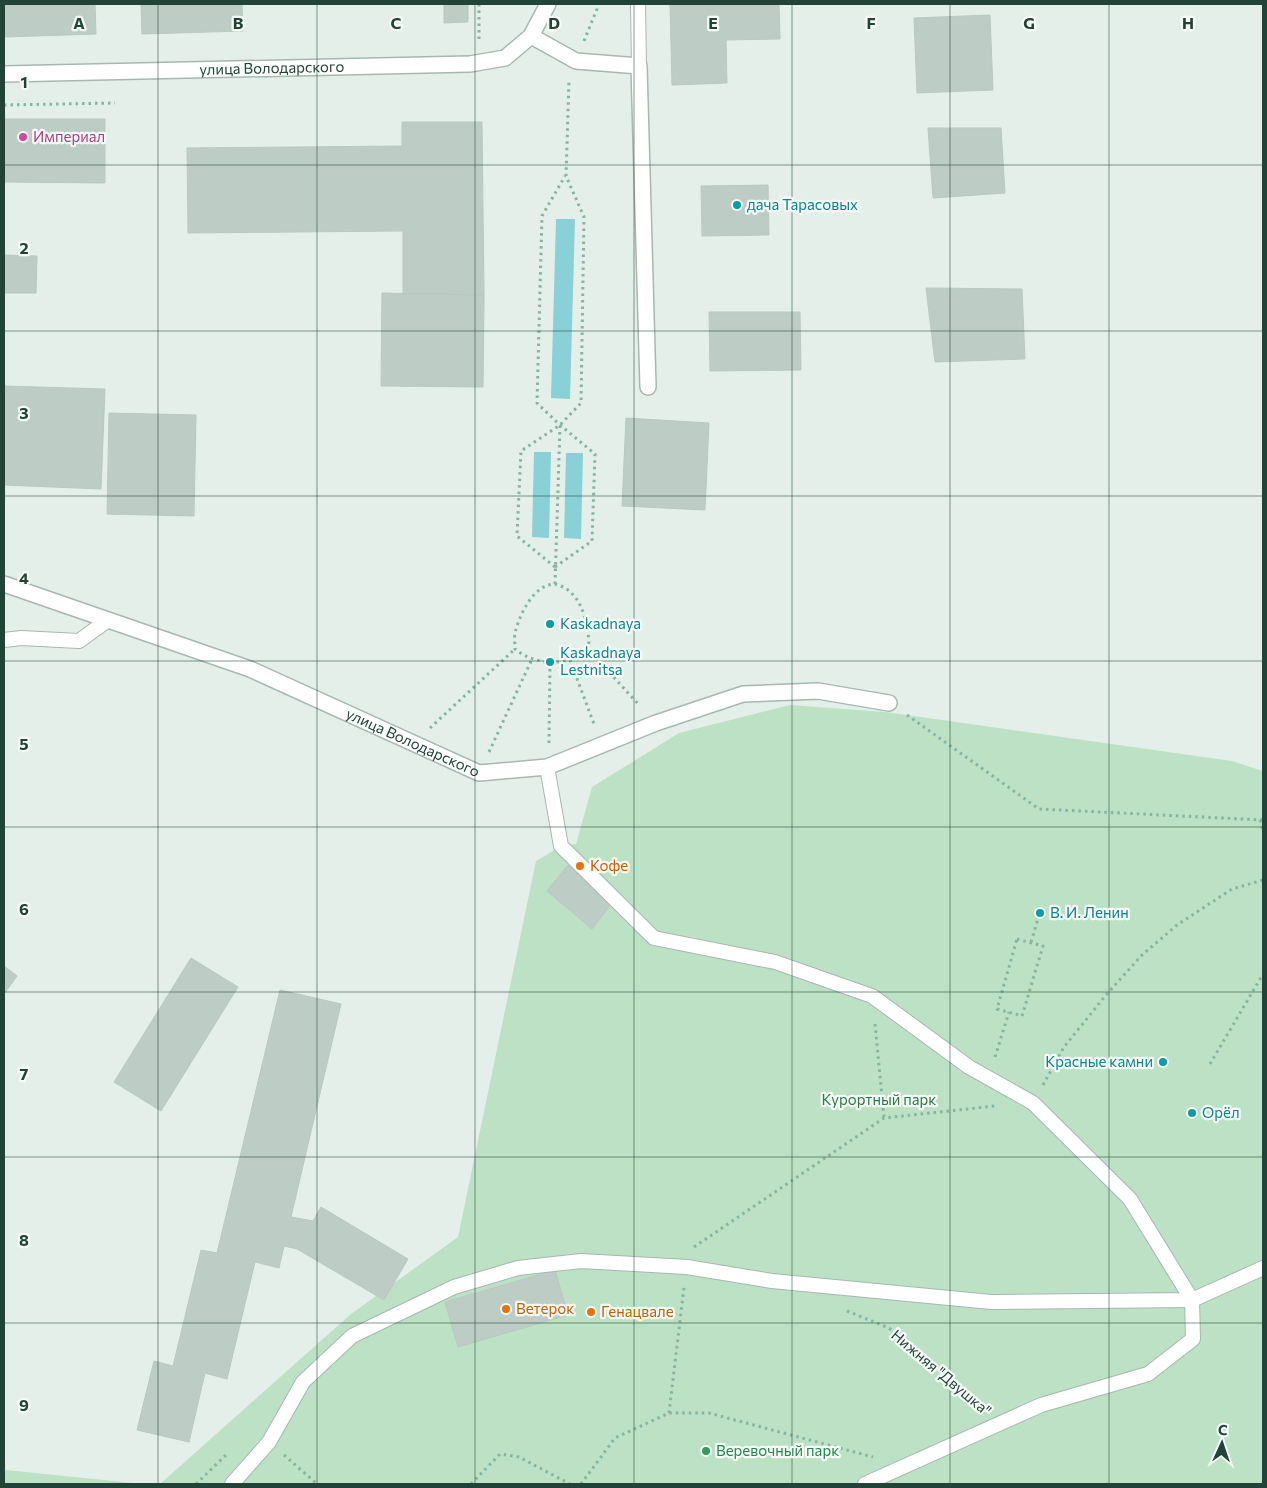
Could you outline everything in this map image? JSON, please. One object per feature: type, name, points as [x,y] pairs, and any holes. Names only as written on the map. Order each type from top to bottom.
[{"type":"street","points":[[548,4],[531,36],[576,61],[639,66],[648,387]]},
{"type":"street","name":"улица Володарского","points":[[4,74],[470,64],[505,58],[531,36]]},
{"type":"street","name":"улица Володарского","points":[[4,584],[250,669],[479,773],[547,768],[656,723],[742,694],[818,692],[889,703]]},
{"type":"lane","points":[[638,4],[639,66]]},
{"type":"lane","points":[[4,640],[21,638],[79,641],[108,620]]},
{"type":"lane","points":[[547,768],[561,846],[654,938],[774,962],[872,996],[969,1067],[1033,1103],[1130,1199],[1192,1300],[1193,1339],[1148,1374],[1042,1405],[1000,1422]]},
{"type":"lane","points":[[232,1484],[269,1442],[303,1382],[352,1336],[454,1287],[518,1268],[581,1261],[687,1267],[772,1281],[991,1302],[1192,1300],[1263,1268]]},
{"type":"lane","name":"Нижняя \"Двушка\"","points":[[865,1484],[1000,1422]]},
{"type":"path","points":[[479,4],[479,41]]},
{"type":"path","points":[[597,4],[597,10]]},
{"type":"path","points":[[555,568],[518,536],[521,451],[560,425],[581,403],[584,217],[566,176],[568,82]]},
{"type":"path","points":[[4,105],[115,103]]},
{"type":"path","points":[[555,568],[592,540],[595,454],[537,403],[542,216],[566,176]]},
{"type":"path","points":[[555,584],[560,425]]},
{"type":"path","points":[[430,728],[515,649],[515,634],[524,608],[542,588],[555,584],[566,588],[582,610],[589,636],[589,650],[640,706]]},
{"type":"path","points":[[515,649],[522,655],[532,659],[550,662],[570,660],[589,650]]},
{"type":"path","points":[[496,753],[488,754],[532,659]]},
{"type":"path","points":[[570,660],[594,724],[603,721]]},
{"type":"path","points":[[549,742],[550,662]]},
{"type":"path","points":[[889,703],[1039,808],[1262,820],[1263,831]]},
{"type":"path","points":[[631,710],[648,704]]},
{"type":"path","points":[[542,744],[558,738]]},
{"type":"path","points":[[669,1413],[687,1267],[693,1248],[884,1118],[1033,1103],[1064,1047],[1106,995],[1141,956],[1176,924],[1232,889],[1263,880]]},
{"type":"path","points":[[1031,942],[1038,919]]},
{"type":"path","points":[[1018,938],[1043,946],[1022,1016],[1009,1012],[997,1009],[1018,938]]},
{"type":"path","points":[[1210,1064],[1263,974]]},
{"type":"path","points":[[872,996],[884,1118]]},
{"type":"path","points":[[988,1077],[1009,1012]]},
{"type":"path","name":"Нижняя \"Двушка\"","points":[[844,1310],[889,1328],[1000,1422]]},
{"type":"path","points":[[581,1484],[615,1438],[669,1413],[709,1413],[906,1466]]},
{"type":"path","points":[[269,1442],[317,1484]]},
{"type":"path","points":[[471,1484],[500,1454],[519,1457],[570,1484]]},
{"type":"green space","name":"Курортный парк","points":[[790,705],[885,712],[1232,761],[1263,771],[1263,1484],[160,1484],[351,1314],[458,1237],[536,861],[561,846],[576,844],[592,787],[679,733]]},
{"type":"green space","points":[[6,1470],[143,1484],[4,1484],[4,1472]]},
{"type":"water","points":[[556,219],[575,219],[570,399],[551,398]]},
{"type":"water","points":[[534,452],[551,452],[549,538],[532,537]]},
{"type":"water","points":[[566,453],[583,453],[581,539],[564,538]]},
{"type":"building","points":[[4,4],[95,4],[96,34],[4,37]]},
{"type":"building","points":[[141,4],[242,4],[243,31],[142,34]]},
{"type":"building","points":[[444,4],[468,4],[468,22],[444,23]]},
{"type":"building","points":[[670,4],[779,4],[780,39],[726,40],[727,83],[672,85]]},
{"type":"building","points":[[990,15],[993,90],[917,93],[914,18]]},
{"type":"building","points":[[4,119],[105,119],[105,183],[4,182]]},
{"type":"building","points":[[402,122],[482,122],[484,295],[403,294],[403,231],[188,233],[187,148],[402,146]]},
{"type":"building","points":[[928,128],[1001,128],[1005,193],[933,198]]},
{"type":"building","points":[[768,185],[769,235],[702,236],[701,186]]},
{"type":"building","points":[[4,255],[37,256],[36,293],[4,293]]},
{"type":"building","points":[[926,288],[1022,289],[1025,359],[935,362]]},
{"type":"building","points":[[382,293],[484,295],[483,387],[381,386]]},
{"type":"building","points":[[709,312],[800,312],[801,370],[710,371]]},
{"type":"building","points":[[4,386],[105,389],[101,489],[4,485]]},
{"type":"building","points":[[109,413],[196,415],[194,516],[107,514]]},
{"type":"building","points":[[626,418],[709,423],[705,510],[622,506]]},
{"type":"building","points":[[568,865],[612,903],[592,929],[547,891]]},
{"type":"building","points":[[191,958],[238,987],[161,1111],[114,1082]]},
{"type":"building","points":[[4,966],[17,976],[4,994]]},
{"type":"building","points":[[280,990],[341,1004],[291,1217],[313,1221],[321,1207],[408,1259],[384,1300],[297,1249],[284,1246],[279,1268],[255,1262],[227,1379],[205,1373],[189,1442],[137,1430],[154,1361],[173,1366],[201,1250],[217,1253]]},
{"type":"building","name":"Ветерок","points":[[555,1270],[568,1315],[458,1347],[445,1302]]},
{"type":"place","name":"Империал","points":[[23,137]]},
{"type":"place","name":"дача Тарасовых","points":[[737,205]]},
{"type":"place","name":"Kaskadnaya","points":[[550,624]]},
{"type":"place","name":"Kaskadnaya Lestnitsa","points":[[550,662]]},
{"type":"place","name":"Кофе","points":[[580,866]]},
{"type":"place","name":"В. И. Ленин","points":[[1040,913]]},
{"type":"place","name":"Красные камни","points":[[1163,1062]]},
{"type":"place","name":"Орёл","points":[[1192,1113]]},
{"type":"place","name":"Ветерок","points":[[506,1309]]},
{"type":"place","name":"Генацвале","points":[[591,1312]]},
{"type":"place","name":"Веревочный парк","points":[[706,1451]]}]
